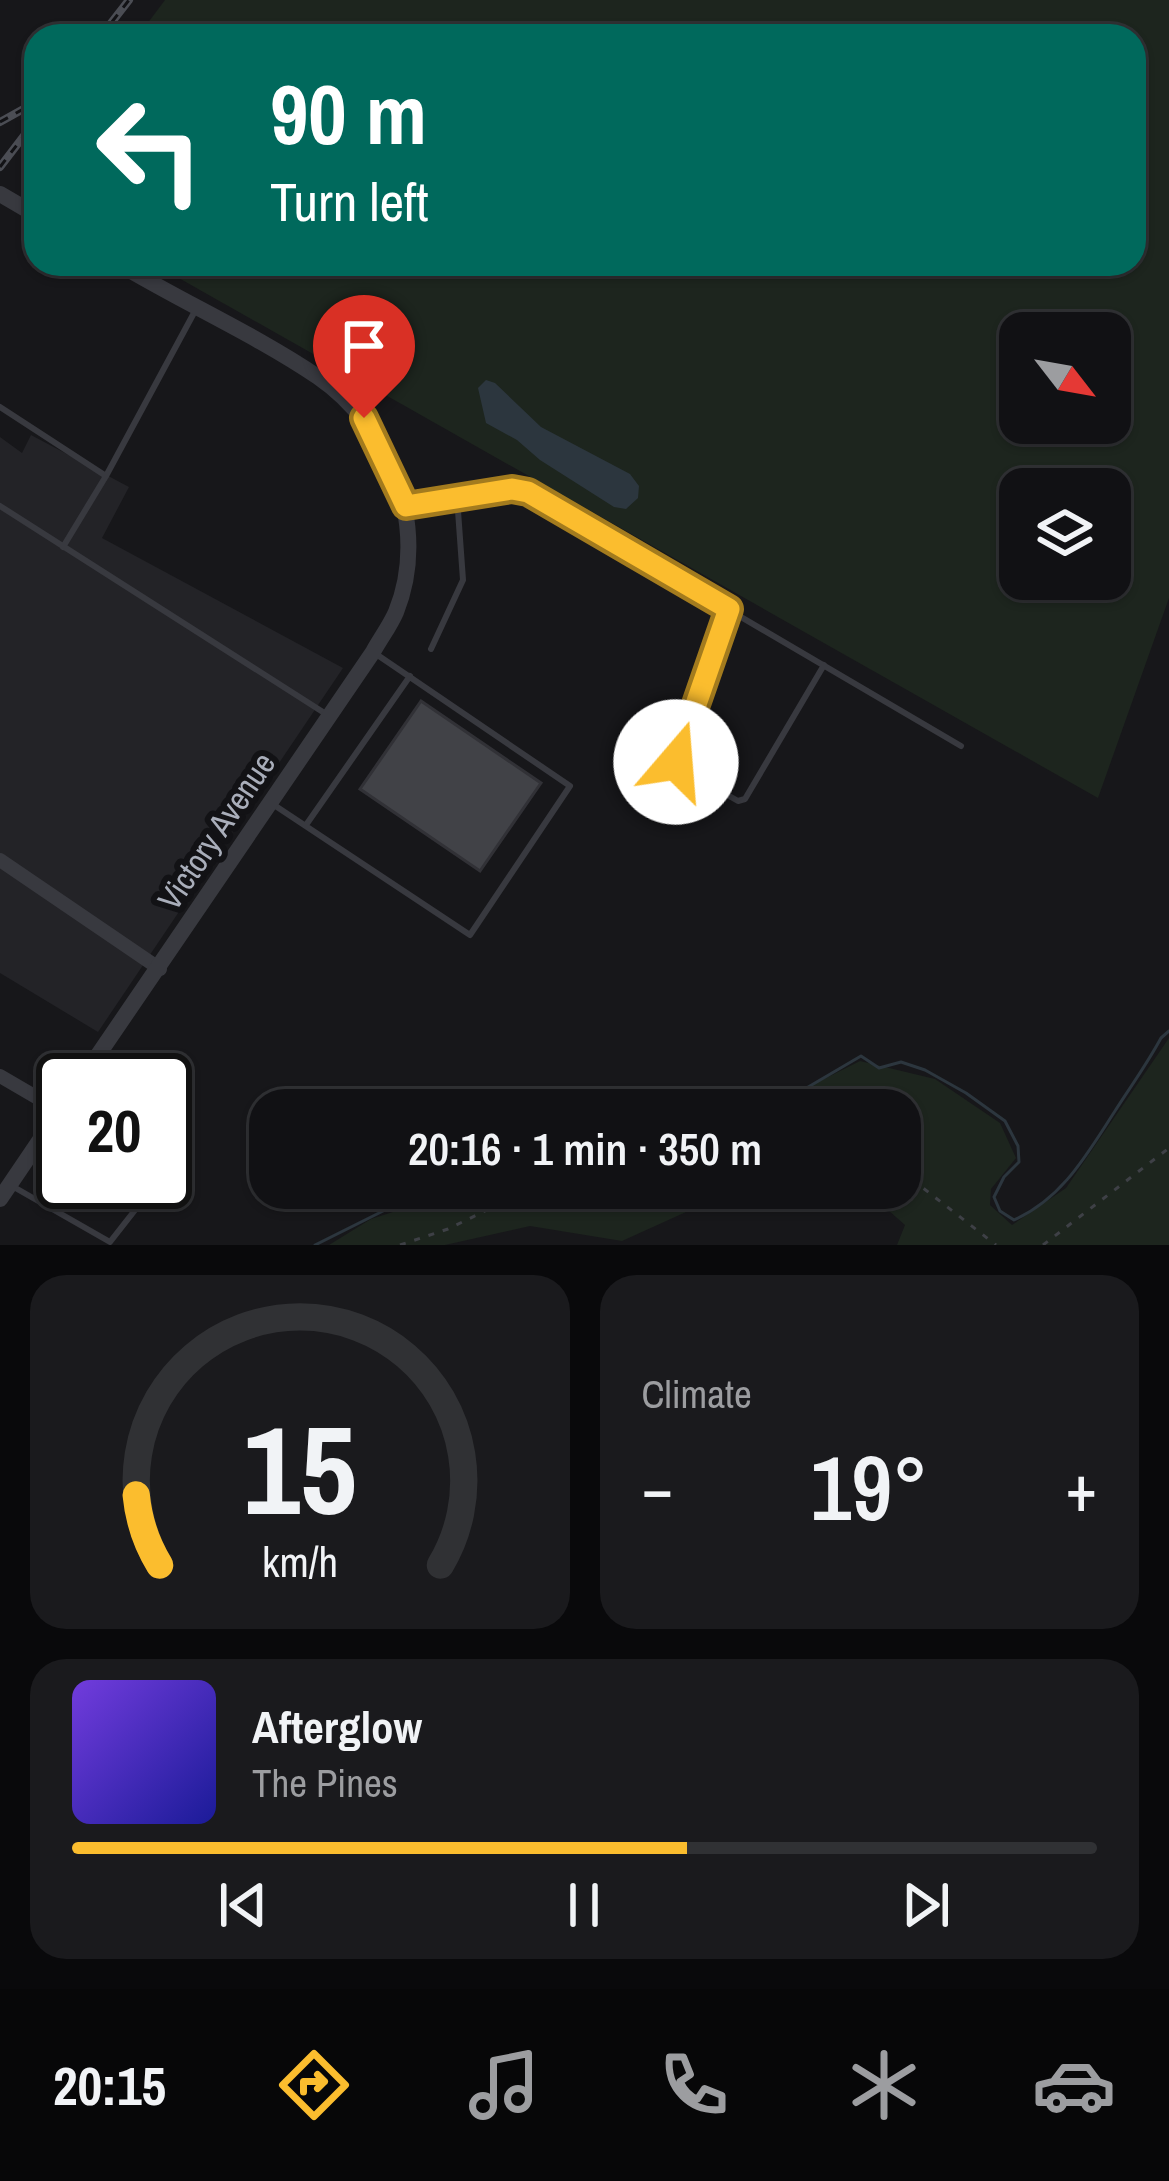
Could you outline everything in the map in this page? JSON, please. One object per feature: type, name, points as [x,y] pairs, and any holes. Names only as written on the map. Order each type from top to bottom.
[{"type":"street","points":[[139,276],[320,378],[364,418],[406,506]]},
{"type":"street","name":"Victory Avenue","points":[[100,1053],[396,612],[408,566],[406,506]]},
{"type":"street","points":[[0,860],[160,969]]},
{"type":"street","points":[[0,1076],[36,1095]]},
{"type":"street","points":[[3,1188],[36,1143]]},
{"type":"lane","points":[[63,547],[196,309]]},
{"type":"lane","points":[[0,407],[106,476]]},
{"type":"lane","points":[[406,506],[512,489],[528,492],[961,746]]},
{"type":"lane","points":[[431,649],[463,580],[457,497]]},
{"type":"lane","points":[[0,506],[329,716]]},
{"type":"lane","points":[[729,609],[676,762],[682,769],[738,801],[745,799],[824,665]]},
{"type":"lane","points":[[270,802],[470,934],[570,786],[373,652]]},
{"type":"lane","points":[[306,825],[410,676]]},
{"type":"lane","points":[[3,1188],[36,1205]]},
{"type":"lane","points":[[45,1209],[110,1242],[136,1209]]},
{"type":"path","points":[[1043,1245],[1169,1148]]},
{"type":"path","points":[[921,1186],[996,1245]]},
{"type":"path","points":[[400,1245],[489,1209]]},
{"type":"shaded area","points":[[165,0],[1169,0],[1169,598],[1098,798],[175,276],[1146,276],[1146,24],[147,24]]},
{"type":"shaded area","points":[[486,380],[541,427],[630,474],[639,486],[638,498],[626,509],[614,507],[486,423],[478,388]]},
{"type":"shaded area","points":[[31,435],[129,487],[102,538],[343,668],[98,1032],[0,973],[0,437],[22,453]]},
{"type":"shaded area","points":[[1169,1038],[1169,1245],[897,1245],[905,1225],[887,1209],[921,1209],[921,1089],[804,1089],[860,1061],[935,1079],[1000,1123],[1016,1158],[991,1189],[990,1205],[1012,1225],[1066,1188]]},
{"type":"shaded area","points":[[402,1209],[693,1209],[622,1241],[530,1226],[445,1245],[329,1245],[371,1219]]},
{"type":"building","points":[[421,701],[541,783],[480,871],[360,789]]},
{"type":"waterway","points":[[805,1089],[861,1056],[879,1068],[901,1062],[925,1070],[966,1093],[1005,1121],[1018,1146],[1019,1162],[994,1197],[1000,1211],[1014,1220],[1047,1200],[1072,1173],[1169,1031]]},
{"type":"waterway","points":[[315,1245],[387,1209]]},
{"type":"railway","points":[[110,24],[129,0]]},
{"type":"railway","points":[[0,122],[24,109]]},
{"type":"railway","points":[[0,167],[24,136]]},
{"type":"route","points":[[364,418],[406,506],[512,489],[528,492],[729,609],[676,762]]}]
